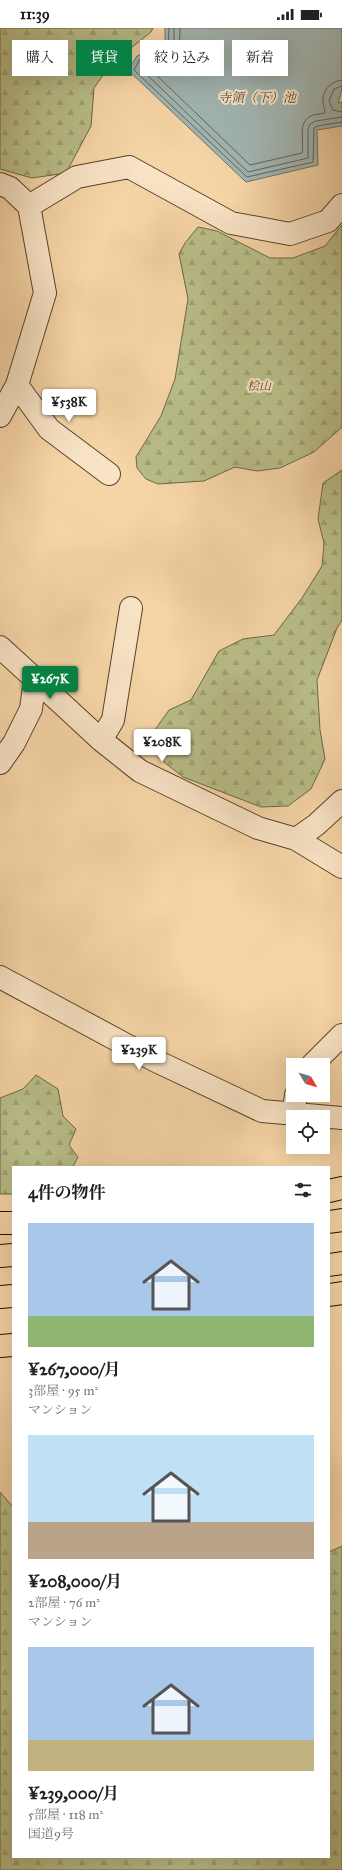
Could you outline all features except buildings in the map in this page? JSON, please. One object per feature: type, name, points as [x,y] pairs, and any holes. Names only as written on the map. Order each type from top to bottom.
[{"type":"highway","points":[[330,1191],[342,1188]]},
{"type":"highway","points":[[330,1222],[342,1220]]},
{"type":"highway","points":[[0,1223],[12,1223]]},
{"type":"highway","points":[[0,1256],[12,1255]]},
{"type":"highway","points":[[330,1265],[342,1263]]},
{"type":"highway","points":[[330,1295],[342,1292]]},
{"type":"highway","points":[[0,1297],[12,1296]]},
{"type":"highway","points":[[0,1346],[12,1345]]},
{"type":"street","points":[[29,206],[78,177],[129,167],[231,223],[283,233],[290,234],[328,221],[342,205]]},
{"type":"street","points":[[0,184],[10,188],[29,206],[45,293],[17,385],[0,416]]},
{"type":"street","points":[[17,385],[49,429],[109,474]]},
{"type":"street","points":[[101,740],[113,720],[131,608]]},
{"type":"street","points":[[0,647],[101,740],[140,771],[258,828],[296,839],[342,868]]},
{"type":"street","points":[[0,763],[14,743],[31,709],[35,679]]},
{"type":"street","points":[[296,839],[342,801]]},
{"type":"street","points":[[0,977],[156,1061],[262,1111],[295,1105],[342,1118]]},
{"type":"street","points":[[319,1058],[342,1035]]},
{"type":"green space","points":[[0,28],[153,28],[151,32],[132,47],[132,40],[76,40],[76,76],[102,76],[94,88],[91,126],[66,173],[32,178],[0,169]]},
{"type":"green space","name":"桧山","points":[[342,225],[342,427],[314,452],[280,468],[257,471],[235,467],[204,481],[158,484],[146,479],[137,468],[136,457],[161,416],[175,379],[188,299],[179,254],[185,243],[198,227],[217,231],[270,258],[293,258],[325,246]]},
{"type":"green space","points":[[342,470],[342,620],[337,628],[317,680],[320,730],[325,759],[311,789],[288,806],[261,807],[183,777],[159,758],[152,734],[169,710],[191,700],[219,651],[243,639],[274,635],[302,598],[322,566],[324,543],[318,519],[323,483]]},
{"type":"green space","points":[[36,1075],[58,1089],[63,1116],[76,1129],[69,1145],[78,1157],[74,1166],[12,1166],[12,1194],[0,1194],[0,1098],[23,1089]]},
{"type":"green space","points":[[0,1492],[12,1506],[12,1858],[330,1858],[330,1552],[342,1546],[342,1870],[0,1870]]},
{"type":"water","name":"寺領（下）池","points":[[165,28],[342,28],[342,89],[338,103],[342,102],[342,126],[317,130],[318,165],[246,182],[132,74],[132,64],[137,56],[140,55],[140,76],[224,76],[224,40],[165,40]]}]
